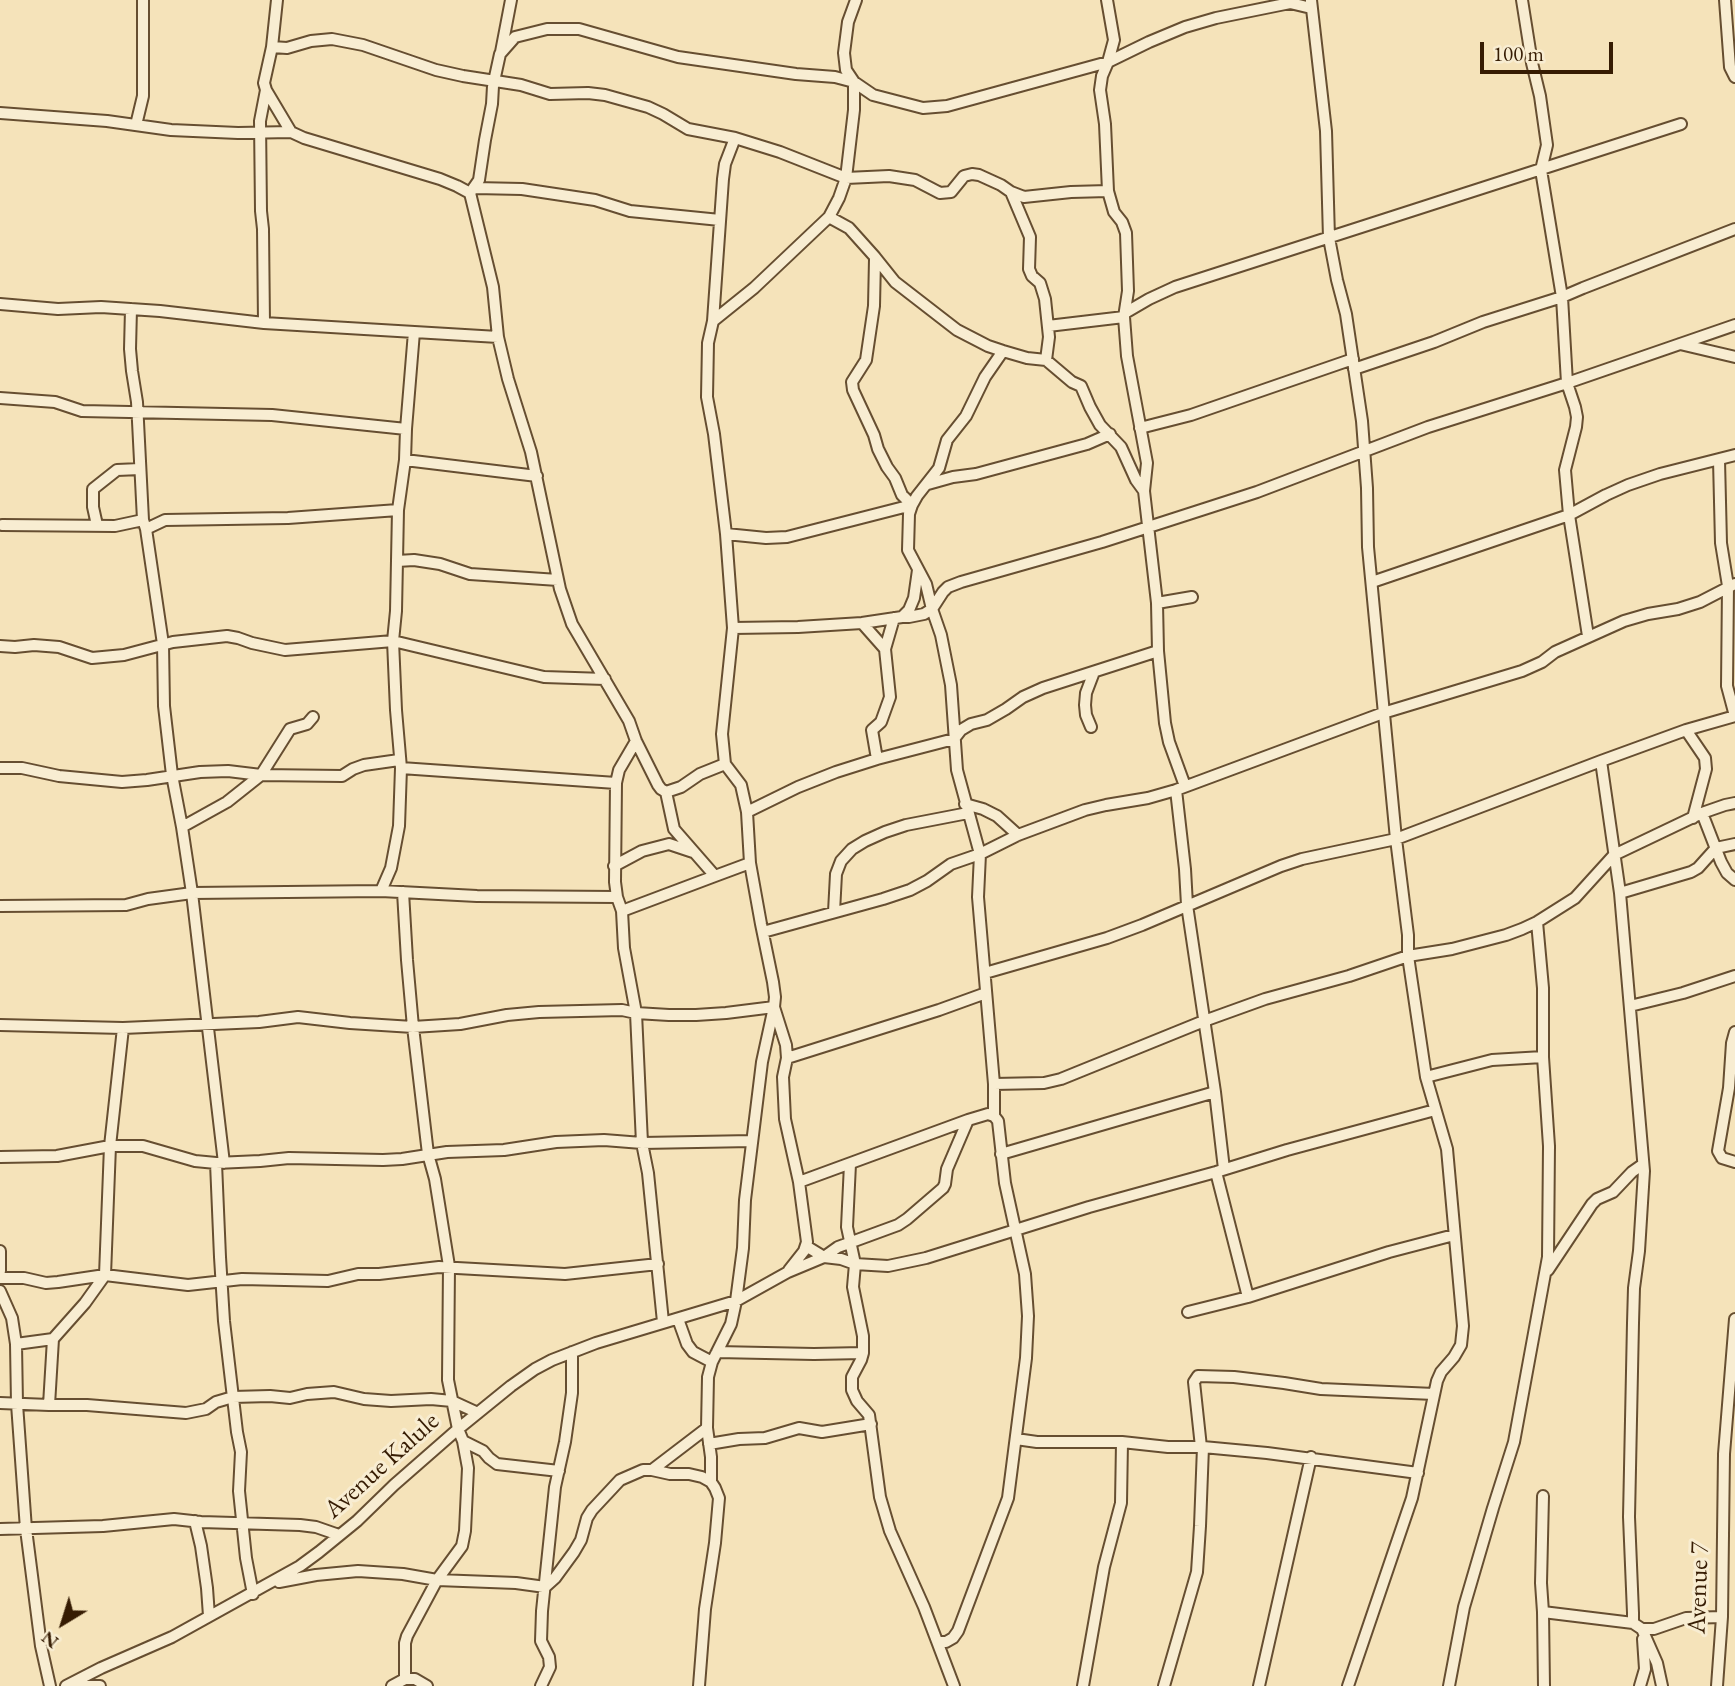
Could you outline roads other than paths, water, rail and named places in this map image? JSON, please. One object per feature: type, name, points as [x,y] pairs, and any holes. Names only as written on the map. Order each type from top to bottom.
[{"type":"street","points":[[136,125],[143,96],[143,0]]},
{"type":"street","points":[[277,0],[272,47],[264,83],[291,132]]},
{"type":"street","points":[[511,0],[497,63],[480,180],[473,190],[493,287],[498,337],[537,476],[558,580],[572,624],[629,721],[658,785],[666,792],[674,830],[715,876]]},
{"type":"street","points":[[713,321],[754,288],[829,217],[846,178],[854,110],[854,82],[846,70],[844,53],[848,22],[856,0]]},
{"type":"street","points":[[1107,0],[1114,40],[1100,90],[1105,124],[1108,191],[1114,212],[1126,233],[1128,291],[1124,315],[1127,356],[1146,463],[1144,491],[1157,603],[1158,651],[1165,723],[1180,788],[1187,905],[1215,1092],[1220,1170],[1248,1297]]},
{"type":"street","points":[[1522,0],[1547,145],[1541,170],[1562,298],[1567,383],[1577,417],[1565,470],[1569,515],[1588,636]]},
{"type":"street","points":[[1725,0],[1730,67],[1735,77]]},
{"type":"street","points":[[500,54],[515,37],[547,29],[579,29],[678,57],[835,77],[854,82],[873,95],[923,108],[947,106],[1108,62],[1185,27],[1216,18],[1290,3],[1311,4],[1326,131],[1329,238],[1346,314],[1362,421],[1367,488],[1367,547],[1408,956],[1426,1077],[1447,1149],[1463,1326],[1461,1345],[1441,1372],[1412,1498],[1348,1686]]},
{"type":"street","points":[[272,47],[287,48],[320,39],[349,41],[436,70],[463,76],[521,85],[550,94],[588,93],[620,99],[663,114],[688,129],[735,138],[846,178],[889,176],[915,180],[940,193],[951,192],[964,176],[972,174],[1024,197],[1108,191]]},
{"type":"street","points":[[264,323],[260,121],[266,90]]},
{"type":"street","points":[[0,113],[171,130],[291,132],[473,190],[522,189],[594,200],[630,211],[720,220]]},
{"type":"street","points":[[1048,326],[1124,315],[1175,287],[1681,124]]},
{"type":"street","points":[[711,1482],[707,1428],[708,1377],[714,1357],[731,1324],[736,1301],[762,1062],[774,1007],[774,982],[750,863],[747,812],[741,785],[724,764],[722,734],[733,628],[715,434],[707,397],[707,360],[713,321],[725,164],[735,138]]},
{"type":"street","points":[[1012,192],[1030,237],[1029,269],[1040,283],[1045,299],[1048,326],[1046,360]]},
{"type":"street","points":[[829,217],[849,228],[895,282],[957,330],[988,346],[1027,358],[1046,360],[1072,382],[1081,386],[1100,425],[1121,447],[1144,491]]},
{"type":"street","points":[[1140,428],[1434,341],[1483,322],[1562,298],[1735,229]]},
{"type":"street","points":[[875,257],[874,306],[866,360],[852,382],[853,390],[887,467],[902,495],[912,505]]},
{"type":"street","points":[[0,303],[58,309],[101,307],[192,313],[264,323],[498,337]]},
{"type":"street","points":[[131,309],[132,371],[144,525],[163,644],[164,706],[172,775],[192,893],[208,1025],[220,1163],[222,1280],[240,1444],[242,1522],[253,1594]]},
{"type":"street","points":[[733,628],[862,623],[924,614],[932,609],[948,587],[961,582],[1148,528],[1257,492],[1428,427],[1567,383],[1735,324]]},
{"type":"street","points":[[381,891],[391,868],[399,826],[400,764],[393,641],[398,510],[405,460],[414,332]]},
{"type":"street","points":[[1679,344],[1735,357]]},
{"type":"street","points":[[994,1116],[994,1084],[978,897],[980,854],[957,770],[951,685],[940,635],[926,584],[908,550],[909,514],[912,505],[939,468],[947,440],[966,416],[985,377],[1003,351]]},
{"type":"street","points":[[0,398],[55,401],[82,411],[272,415],[406,429]]},
{"type":"street","points":[[927,485],[1087,444],[1110,434]]},
{"type":"street","points":[[1372,582],[1569,515],[1628,485],[1660,474],[1735,456]]},
{"type":"street","points":[[405,460],[537,476]]},
{"type":"street","points":[[985,973],[1107,938],[1302,859],[1396,839],[1686,730],[1735,716],[1727,686],[1731,585],[1721,543],[1719,460]]},
{"type":"street","points":[[97,525],[93,489],[117,470],[140,469]]},
{"type":"street","points":[[726,534],[787,537],[912,505]]},
{"type":"street","points":[[2,525],[144,525],[164,520],[288,518],[398,510]]},
{"type":"street","points":[[397,561],[414,560],[440,564],[470,574],[558,580]]},
{"type":"street","points":[[877,759],[872,730],[881,722],[890,697],[885,649],[898,618],[909,610],[914,598],[918,569]]},
{"type":"street","points":[[926,584],[943,592]]},
{"type":"street","points":[[763,932],[910,890],[951,864],[1085,810],[1149,798],[1384,713],[1522,671],[1542,662],[1555,652],[1624,621],[1700,602],[1731,585]]},
{"type":"street","points":[[1157,603],[1192,597]]},
{"type":"street","points":[[862,623],[885,649]]},
{"type":"street","points":[[0,646],[59,647],[92,658],[124,655],[163,644],[232,636],[285,650],[393,641],[544,677],[605,679]]},
{"type":"street","points":[[747,812],[836,772],[954,739],[961,730],[1043,688],[1158,651]]},
{"type":"street","points":[[1091,727],[1085,705],[1086,693],[1094,673]]},
{"type":"street","points":[[182,827],[227,802],[261,775],[290,729],[307,724],[313,718]]},
{"type":"street","points":[[1686,730],[1705,758],[1706,769],[1697,816],[1727,873],[1735,880]]},
{"type":"street","points":[[636,741],[619,770],[616,783],[614,866],[617,897],[622,911],[624,948],[636,1013],[642,1143],[648,1173],[663,1322]]},
{"type":"street","points":[[1601,761],[1620,893],[1644,1171],[1634,1288],[1629,1517],[1638,1626],[1645,1669],[1640,1686]]},
{"type":"street","points":[[0,768],[22,768],[59,776],[122,782],[228,771],[261,775],[342,776],[364,765],[400,764],[616,783]]},
{"type":"street","points":[[666,792],[724,764]]},
{"type":"street","points":[[994,1084],[1044,1083],[1060,1079],[1265,999],[1360,973],[1408,956],[1452,949],[1506,935],[1537,922],[1580,893],[1614,855],[1697,816],[1735,803]]},
{"type":"street","points":[[834,912],[836,874],[841,861],[852,849],[875,836],[967,808],[983,809],[997,816],[1018,835]]},
{"type":"street","points":[[669,844],[674,830]]},
{"type":"street","points":[[614,866],[642,851],[669,844],[694,853]]},
{"type":"street","points":[[1620,893],[1691,872],[1716,848],[1735,844]]},
{"type":"street","points":[[622,911],[750,863]]},
{"type":"street","points":[[0,906],[126,905],[192,893],[381,891],[477,897],[617,897]]},
{"type":"street","points":[[403,892],[413,1027],[429,1154],[449,1266],[448,1368],[452,1401],[468,1468],[462,1546],[436,1580],[405,1643],[405,1679]]},
{"type":"street","points":[[1450,1686],[1464,1606],[1514,1442],[1548,1257],[1549,1167],[1543,1057],[1543,988],[1537,922]]},
{"type":"street","points":[[1630,1006],[1735,976]]},
{"type":"street","points":[[787,1058],[986,993]]},
{"type":"street","points":[[0,1026],[123,1028],[208,1025],[299,1017],[413,1027],[460,1024],[507,1014],[539,1012],[622,1010],[696,1015],[774,1007]]},
{"type":"street","points":[[774,1007],[786,1045],[787,1058],[783,1077],[785,1119],[799,1182],[806,1247],[788,1272]]},
{"type":"street","points":[[49,1405],[53,1339],[85,1303],[104,1275],[110,1146],[123,1028]]},
{"type":"street","points":[[1735,1032],[1732,1043],[1732,1089],[1718,1151],[1722,1158],[1735,1162]]},
{"type":"street","points":[[1426,1077],[1492,1060],[1543,1057]]},
{"type":"street","points":[[1001,1154],[1215,1092]]},
{"type":"street","points":[[806,1247],[824,1257],[855,1264],[888,1266],[926,1258],[1089,1207],[1435,1110]]},
{"type":"street","points":[[799,1182],[968,1120],[988,1114],[998,1121],[1010,1208],[1025,1274],[1028,1316],[1026,1359],[1008,1498],[962,1623],[953,1638],[938,1642]]},
{"type":"street","name":"Avenue Kalule","points":[[67,1686],[92,1672],[172,1637],[300,1566],[340,1535],[458,1429],[535,1369],[572,1352],[736,1301],[788,1272],[824,1257],[838,1247],[898,1225],[943,1188],[947,1169],[968,1120]]},
{"type":"street","points":[[0,1157],[57,1156],[110,1146],[143,1146],[195,1161],[220,1163],[289,1157],[393,1160],[429,1154],[504,1150],[556,1142],[752,1141]]},
{"type":"street","points":[[850,1164],[846,1217],[855,1264],[853,1287],[863,1336],[863,1353],[852,1377],[852,1390],[869,1415],[880,1497],[890,1531],[954,1686]]},
{"type":"street","points":[[1545,1273],[1592,1204],[1613,1192],[1632,1172],[1642,1166]]},
{"type":"street","points":[[1188,1312],[1248,1297],[1377,1255],[1454,1235]]},
{"type":"street","points":[[0,1251],[0,1270]]},
{"type":"street","points":[[0,1278],[24,1278],[46,1283],[104,1275],[188,1284],[222,1280],[328,1281],[358,1274],[449,1266],[565,1274],[658,1264]]},
{"type":"street","points":[[0,1291],[12,1318],[16,1344],[17,1404],[26,1529],[41,1646],[50,1686]]},
{"type":"street","points":[[678,1319],[687,1344],[693,1352],[714,1357],[863,1353]]},
{"type":"street","name":"Avenue 7","points":[[1717,1686],[1722,1617],[1724,1491],[1730,1453],[1735,1319]]},
{"type":"street","points":[[16,1344],[53,1339]]},
{"type":"street","points":[[541,1686],[550,1667],[549,1657],[541,1641],[542,1611],[555,1487],[572,1393],[572,1352]]},
{"type":"street","points":[[1164,1686],[1197,1572],[1202,1447],[1194,1382],[1198,1376],[1284,1382],[1321,1389],[1434,1394]]},
{"type":"street","points":[[0,1403],[87,1405],[186,1413],[206,1409],[216,1402],[233,1397],[290,1398],[334,1392],[377,1400],[452,1401],[478,1413]]},
{"type":"street","points":[[709,1444],[765,1438],[799,1428],[822,1432],[871,1424]]},
{"type":"street","points":[[652,1470],[707,1428]]},
{"type":"street","points":[[1016,1438],[1037,1443],[1122,1442],[1202,1447],[1311,1457],[1418,1473]]},
{"type":"street","points":[[463,1441],[483,1451],[497,1464],[559,1471]]},
{"type":"street","points":[[1083,1686],[1104,1567],[1121,1503],[1122,1442]]},
{"type":"street","points":[[1259,1686],[1311,1457]]},
{"type":"street","points":[[271,1584],[347,1571],[545,1587],[574,1552],[592,1510],[620,1480],[642,1470],[690,1474],[711,1482],[719,1498],[705,1609],[699,1686]]},
{"type":"street","points":[[1542,1496],[1544,1686]]},
{"type":"street","points":[[0,1529],[103,1526],[174,1518],[316,1527],[340,1535]]},
{"type":"street","points":[[195,1521],[201,1546],[209,1616]]},
{"type":"street","points":[[1543,1612],[1654,1629],[1686,1618],[1722,1617]]},
{"type":"street","points":[[1638,1626],[1657,1662],[1662,1686]]},
{"type":"street","points":[[392,1686],[405,1679],[415,1679],[427,1686]]},
{"type":"street","points":[[67,1686],[100,1686]]}]
